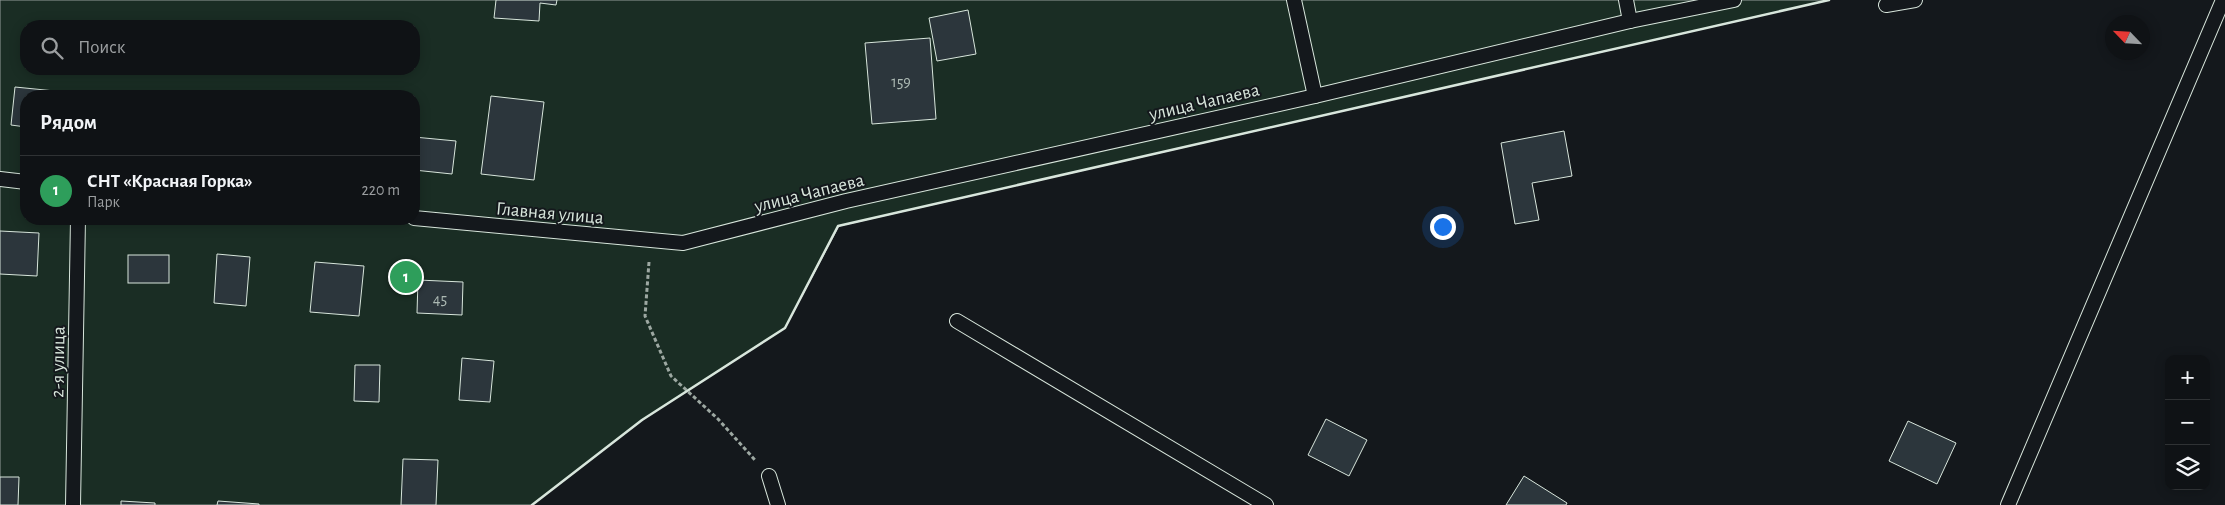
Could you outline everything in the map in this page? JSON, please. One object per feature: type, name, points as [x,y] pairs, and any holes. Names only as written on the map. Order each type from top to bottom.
[{"type":"lane","points":[[1294,0],[1314,96]]},
{"type":"lane","points":[[1626,0],[1630,20]]},
{"type":"lane","name":"улица Чапаева","points":[[683,243],[846,201],[1314,96],[1630,20],[1734,0]]},
{"type":"lane","points":[[1886,5],[1915,0]]},
{"type":"lane","points":[[2008,505],[2223,0]]},
{"type":"lane","points":[[0,180],[20,182]]},
{"type":"lane","name":"Главная улица","points":[[420,219],[683,243]]},
{"type":"lane","name":"2-я улица","points":[[73,505],[78,225]]},
{"type":"lane","points":[[957,321],[1266,505]]},
{"type":"lane","points":[[768,476],[778,505]]},
{"type":"path","points":[[651,240],[645,316],[672,376],[718,419],[768,476]]},
{"type":"green space","points":[[0,0],[1829,0],[839,226],[785,328],[642,420],[532,505],[0,505]]},
{"type":"building","points":[[496,0],[557,0],[556,5],[540,3],[539,21],[494,18]]},
{"type":"building","points":[[968,10],[976,54],[937,61],[929,18]]},
{"type":"building","points":[[930,38],[936,119],[872,124],[865,43]]},
{"type":"building","points":[[15,87],[45,90],[20,90],[20,126],[11,125]]},
{"type":"building","points":[[491,96],[544,102],[534,180],[481,174]]},
{"type":"building","points":[[1564,131],[1572,176],[1532,183],[1539,220],[1515,224],[1501,143]]},
{"type":"building","points":[[420,138],[456,141],[452,174],[420,171]]},
{"type":"building","points":[[0,231],[39,233],[37,276],[0,274]]},
{"type":"building","points":[[217,254],[250,257],[246,306],[214,303]]},
{"type":"building","points":[[128,255],[169,255],[169,283],[128,283]]},
{"type":"building","points":[[315,262],[364,266],[359,316],[310,312]]},
{"type":"building","points":[[418,280],[463,282],[462,315],[417,313]]},
{"type":"building","points":[[462,358],[494,361],[490,402],[459,400]]},
{"type":"building","points":[[355,365],[380,365],[379,402],[354,401]]},
{"type":"building","points":[[1326,419],[1367,440],[1349,476],[1308,455]]},
{"type":"building","points":[[1908,421],[1956,443],[1937,484],[1889,461]]},
{"type":"building","points":[[403,459],[438,460],[436,505],[401,505]]},
{"type":"building","points":[[1524,476],[1567,503],[1566,505],[1506,505]]},
{"type":"building","points":[[0,477],[19,477],[18,505],[0,505]]},
{"type":"building","points":[[121,501],[155,503],[155,505],[121,505]]},
{"type":"building","points":[[218,501],[259,504],[259,505],[217,505]]},
{"type":"wall","points":[[532,505],[642,420],[785,328],[838,226],[1829,0]]},
{"type":"place","name":"СНТ «Красная Горка»","points":[[406,277]]}]
